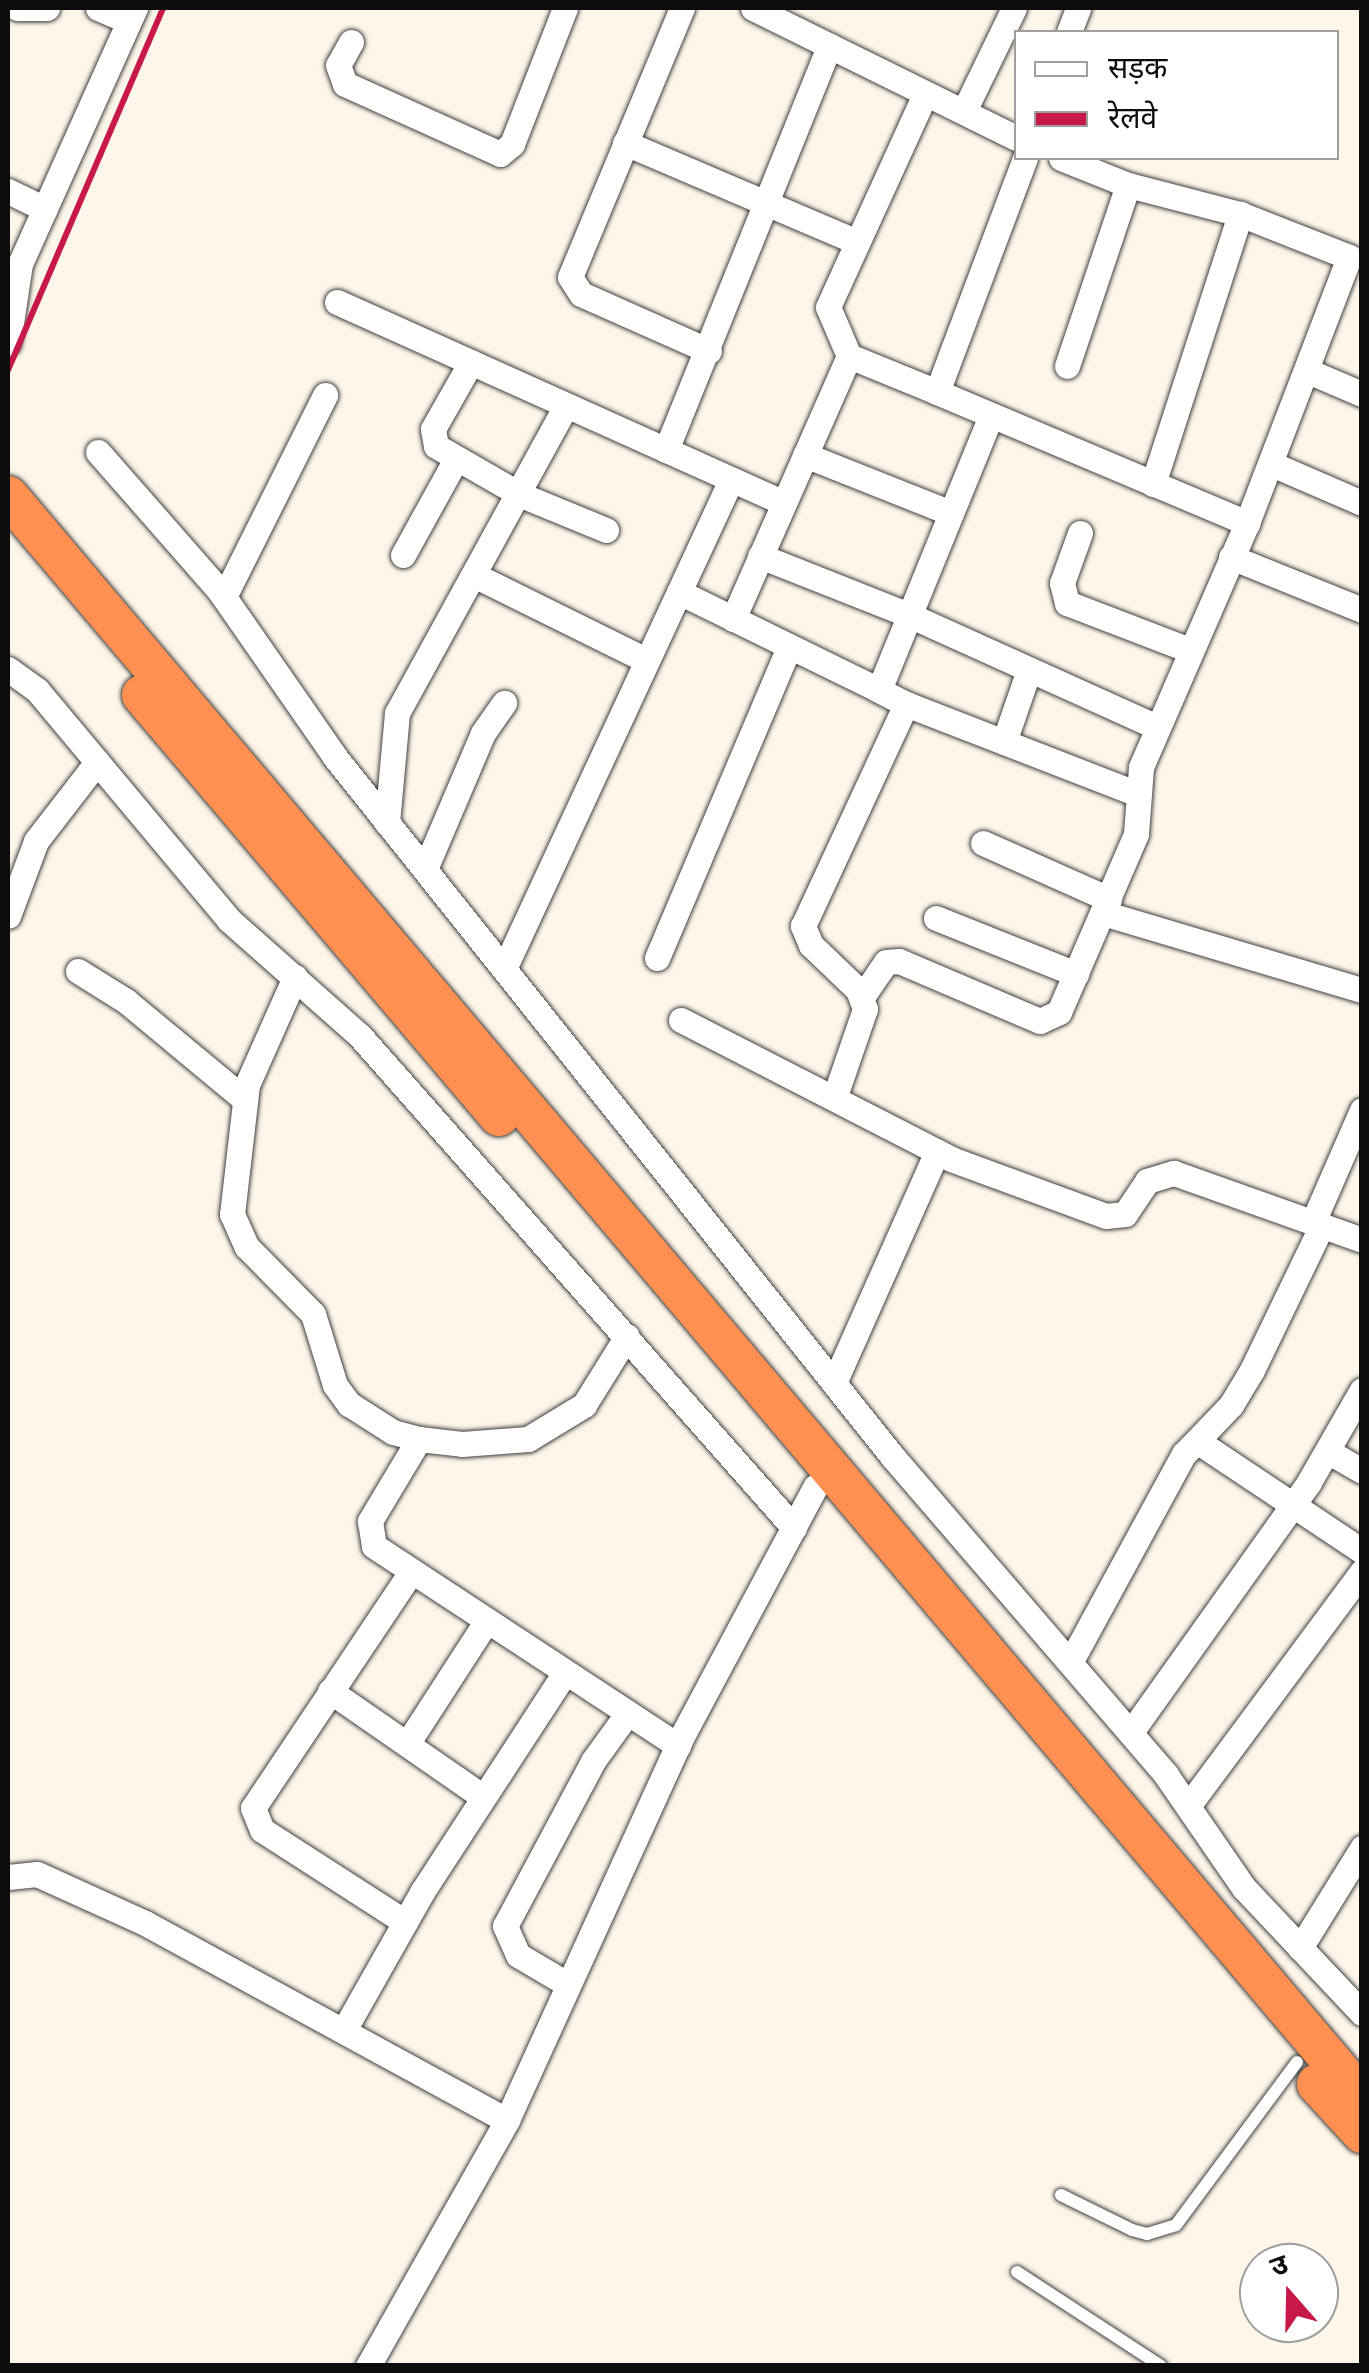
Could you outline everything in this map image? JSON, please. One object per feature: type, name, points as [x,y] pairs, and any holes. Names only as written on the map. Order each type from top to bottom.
[{"type":"highway","points":[[8,496],[1362,2097]]},
{"type":"highway","points":[[8,536],[1362,2133]]},
{"type":"street","points":[[17,8],[47,8]]},
{"type":"street","points":[[8,343],[20,264],[131,14],[98,8]]},
{"type":"street","points":[[351,42],[338,65],[345,84],[500,154],[512,144],[564,8]]},
{"type":"street","points":[[682,8],[573,266],[573,286],[709,351]]},
{"type":"street","points":[[754,8],[803,18],[829,46],[1014,137]]},
{"type":"street","points":[[964,111],[1014,8]]},
{"type":"street","points":[[666,450],[709,351],[762,202],[829,46]]},
{"type":"street","points":[[733,619],[848,356],[847,340],[827,313],[924,94]]},
{"type":"street","points":[[625,144],[857,242]]},
{"type":"street","points":[[937,392],[1024,160]]},
{"type":"street","points":[[834,1096],[862,1024],[862,997],[886,962],[899,961],[1040,1021],[1060,1012],[1136,834],[1138,794],[1157,727],[1187,649],[1274,465],[1308,371],[1356,260],[1240,214],[1128,185],[1066,160]]},
{"type":"street","points":[[1067,366],[1128,185]]},
{"type":"street","points":[[8,191],[45,209]]},
{"type":"street","points":[[1153,484],[1240,214]]},
{"type":"street","points":[[337,302],[784,503]]},
{"type":"street","points":[[848,356],[1246,523]]},
{"type":"street","points":[[471,362],[433,430],[436,446],[520,495],[606,530]]},
{"type":"street","points":[[1308,371],[1362,394]]},
{"type":"street","points":[[224,597],[325,395]]},
{"type":"street","points":[[387,823],[392,728],[566,405]]},
{"type":"street","points":[[879,690],[990,416]]},
{"type":"street","points":[[98,452],[224,597],[387,823],[834,1383],[1132,1732],[1244,1888],[1362,2013]]},
{"type":"street","points":[[805,454],[951,513]]},
{"type":"street","points":[[403,555],[456,460]]},
{"type":"street","points":[[1274,465],[1362,502]]},
{"type":"street","points":[[504,969],[730,480]]},
{"type":"street","points":[[1080,533],[1062,583],[1067,603],[1187,649]]},
{"type":"street","points":[[760,556],[909,615],[1157,727]]},
{"type":"street","points":[[1231,557],[1362,610]]},
{"type":"street","points":[[476,576],[646,660]]},
{"type":"street","points":[[680,592],[906,704],[1138,794]]},
{"type":"street","points":[[656,958],[789,647]]},
{"type":"street","points":[[8,669],[37,690],[229,920],[360,1036],[794,1528]]},
{"type":"street","points":[[1004,742],[1029,670]]},
{"type":"street","points":[[424,869],[483,733],[504,703]]},
{"type":"street","points":[[862,997],[811,945],[803,926],[906,704]]},
{"type":"street","points":[[8,916],[36,841],[97,762]]},
{"type":"street","points":[[983,843],[1106,906],[1362,990]]},
{"type":"street","points":[[936,918],[1076,974]]},
{"type":"street","points":[[78,971],[126,1001],[244,1098]]},
{"type":"street","points":[[295,977],[256,1056],[244,1098],[231,1190],[234,1227],[313,1314],[341,1394],[366,1417],[419,1439],[500,1444],[551,1430],[584,1405],[627,1336]]},
{"type":"street","points":[[681,1020],[938,1152],[1106,1216],[1125,1214],[1147,1181],[1174,1172],[1362,1240]]},
{"type":"street","points":[[1072,1660],[1172,1474],[1197,1440],[1231,1405],[1252,1370],[1318,1223],[1362,1110]]},
{"type":"street","points":[[834,1383],[938,1152]]},
{"type":"street","points":[[1132,1732],[1329,1452],[1362,1390]]},
{"type":"street","points":[[419,1439],[367,1529],[374,1546],[678,1746]]},
{"type":"street","points":[[1197,1440],[1362,1551]]},
{"type":"street","points":[[1329,1452],[1362,1471]]},
{"type":"street","points":[[368,2366],[507,2120],[678,1746],[815,1487]]},
{"type":"street","points":[[404,1922],[262,1830],[254,1816],[256,1800],[411,1572]]},
{"type":"street","points":[[1188,1806],[1362,1572]]},
{"type":"street","points":[[407,1744],[486,1622]]},
{"type":"street","points":[[344,2030],[404,1922],[564,1674]]},
{"type":"street","points":[[330,1692],[484,1796]]},
{"type":"street","points":[[567,1984],[518,1955],[505,1926],[593,1761],[627,1714]]},
{"type":"street","points":[[1300,1948],[1362,1848]]},
{"type":"street","points":[[8,1877],[37,1874],[109,1907],[507,2120]]},
{"type":"lane","points":[[1061,2195],[1132,2230],[1147,2234],[1176,2226],[1298,2062]]},
{"type":"lane","points":[[1017,2272],[1162,2366]]},
{"type":"railway","points":[[8,370],[163,8]]}]
